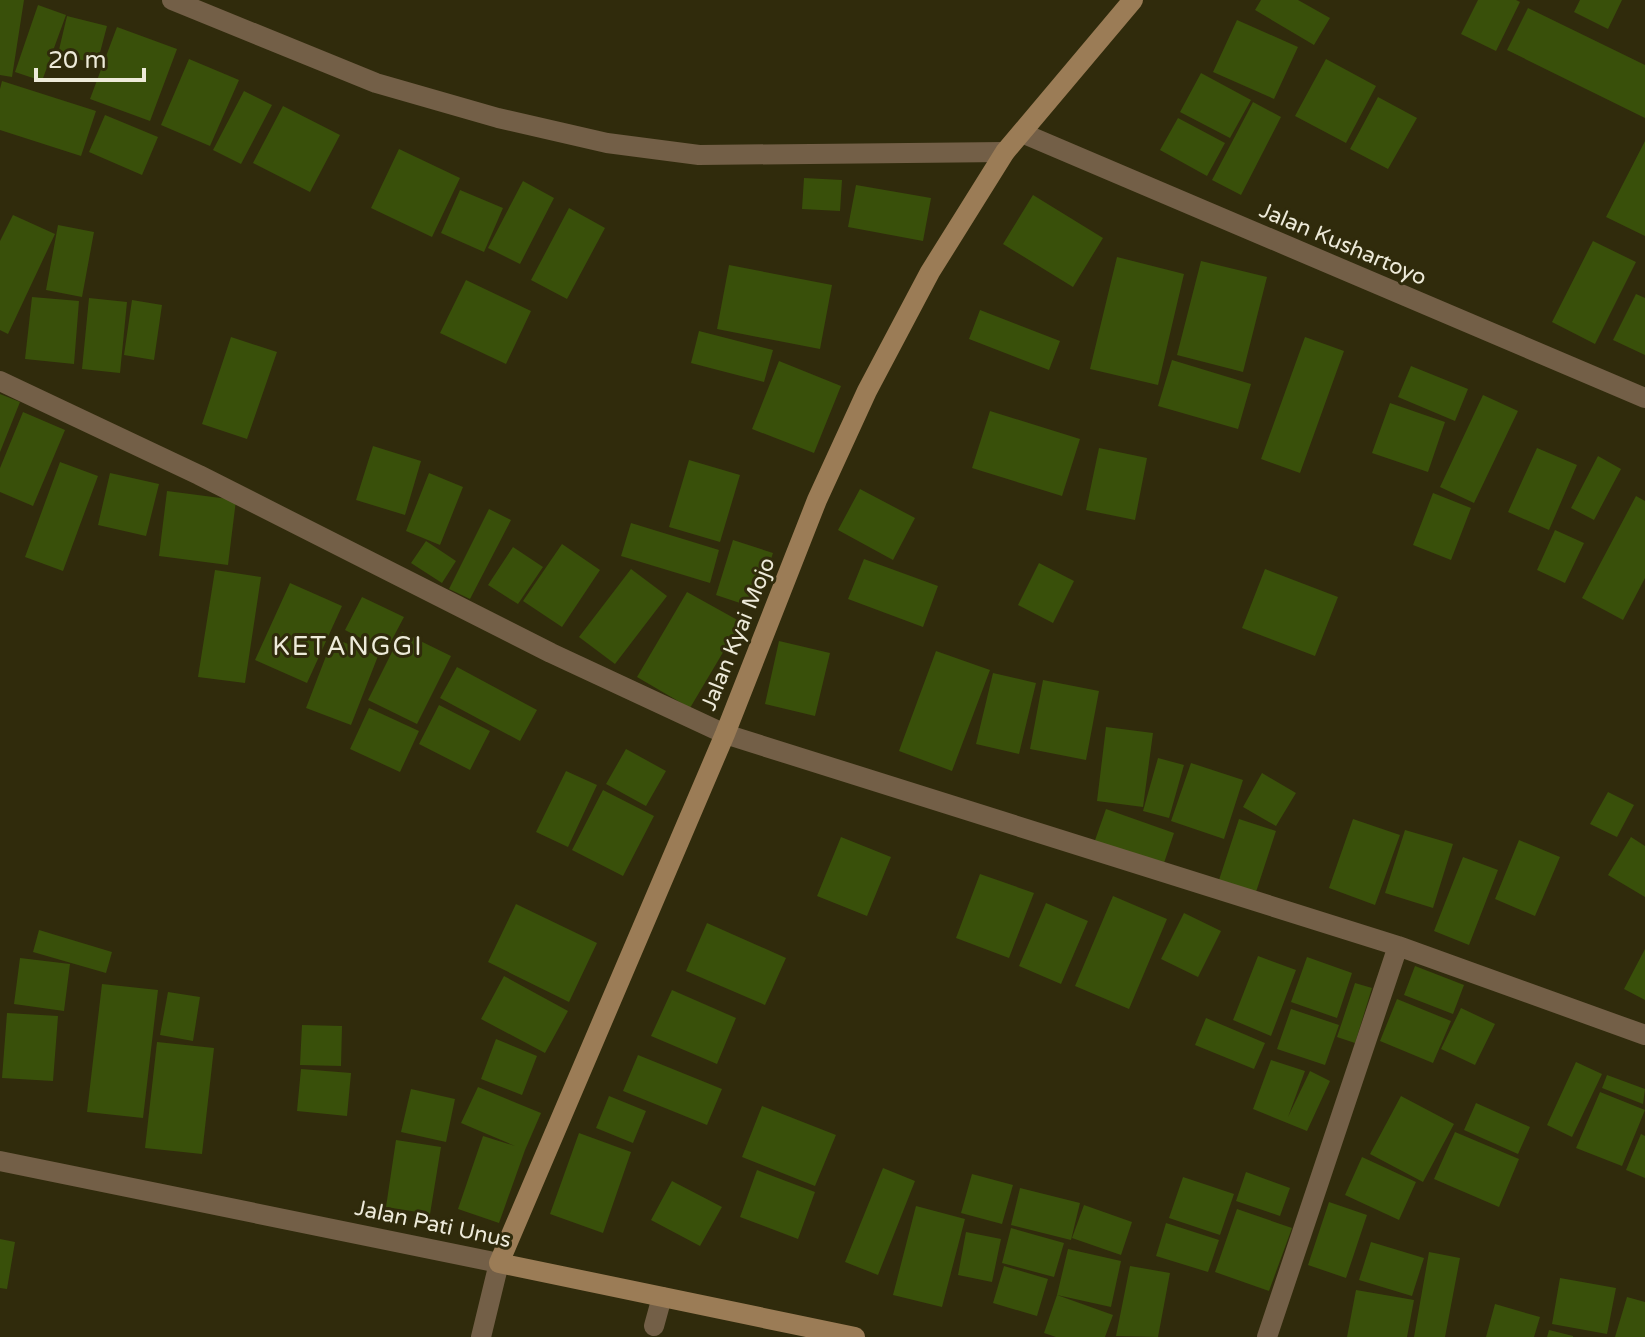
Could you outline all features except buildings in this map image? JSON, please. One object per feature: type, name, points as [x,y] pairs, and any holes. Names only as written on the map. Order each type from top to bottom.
[{"type":"street","points":[[172,0],[376,83],[498,118],[607,143],[699,155],[1005,152]]},
{"type":"street","name":"Jalan Kyai Mojo","points":[[481,1337],[499,1263],[725,734],[817,500],[867,391],[930,272],[1005,152],[1133,0]]},
{"type":"street","name":"Jalan Kushartoyo","points":[[1022,133],[1645,398]]},
{"type":"street","points":[[0,381],[199,475],[551,653],[725,734],[1398,946],[1645,1035]]},
{"type":"street","points":[[1267,1337],[1398,946]]},
{"type":"street","name":"Jalan Pati Unus","points":[[0,1161],[855,1337]]},
{"type":"street","points":[[654,1326],[662,1297]]},
{"type":"district","name":"KETANGGI","points":[[348,646]]}]
